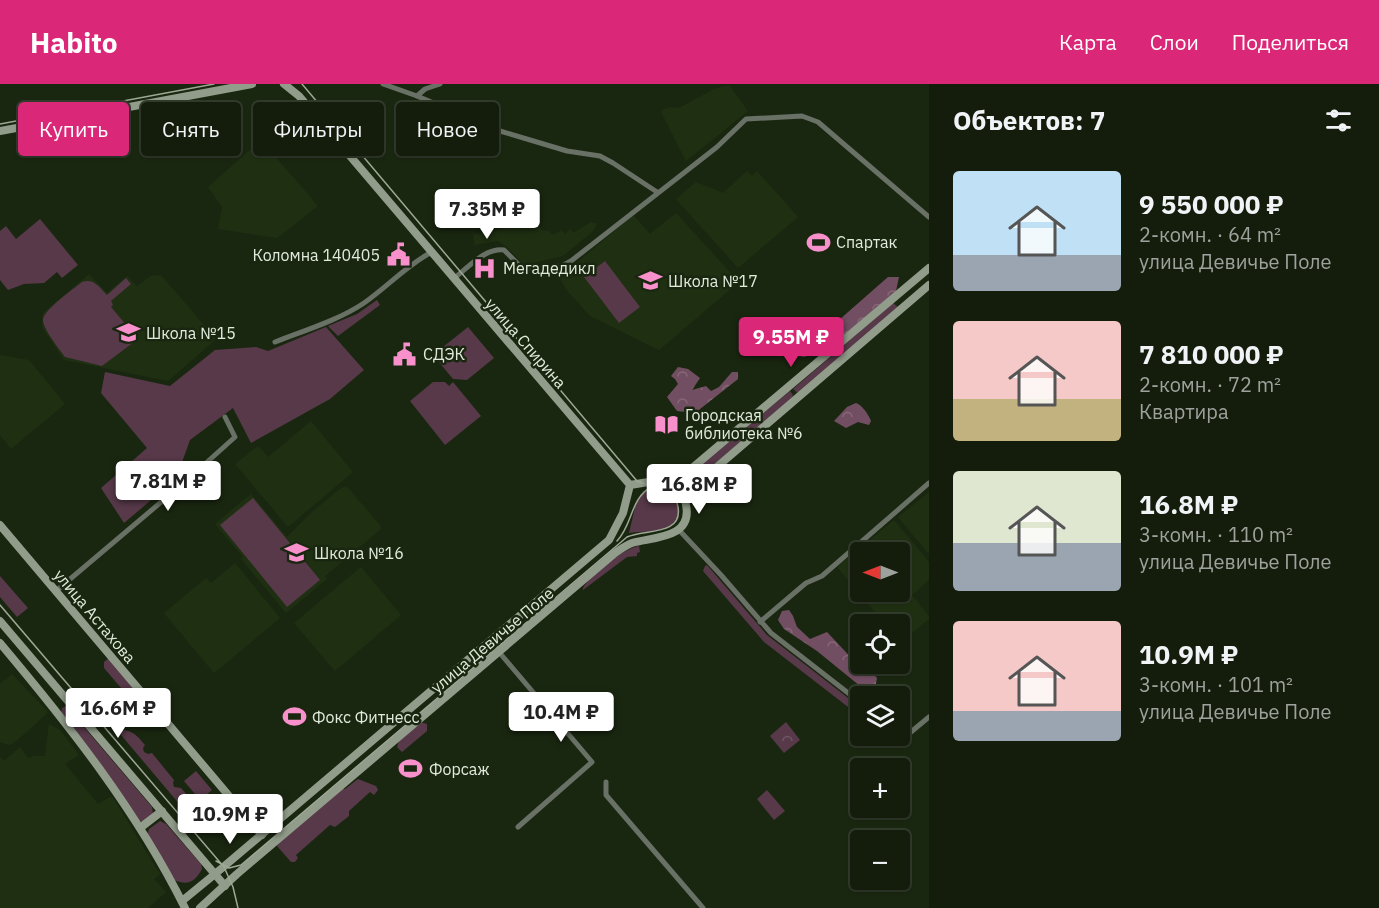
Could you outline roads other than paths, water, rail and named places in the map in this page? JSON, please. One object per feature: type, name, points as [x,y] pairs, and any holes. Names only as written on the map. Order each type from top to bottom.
[{"type":"main road","points":[[0,131],[252,84]]},
{"type":"main road","name":"улица Спирина","points":[[284,84],[299,96],[430,253],[630,485]]},
{"type":"main road","points":[[630,485],[660,480],[691,469],[929,268]]},
{"type":"main road","points":[[683,496],[929,285]]},
{"type":"main road","points":[[892,299],[902,310]]},
{"type":"main road","points":[[788,387],[797,397]]},
{"type":"main road","points":[[660,480],[678,488],[687,505],[687,513],[679,530]]},
{"type":"main road","name":"улица Девичье Поле","points":[[184,905],[218,872],[609,540],[623,513],[630,485]]},
{"type":"main road","name":"улица Астахова","points":[[0,525],[262,835]]},
{"type":"main road","name":"улица Девичье Поле","points":[[201,907],[615,553],[630,544],[667,536],[679,530]]},
{"type":"main road","points":[[0,621],[162,811],[218,872],[225,886]]},
{"type":"main road","points":[[9,632],[0,642],[97,765],[140,828],[184,905],[201,907]]},
{"type":"main road","points":[[31,679],[42,669]]},
{"type":"main road","points":[[55,709],[68,699]]},
{"type":"main road","points":[[140,828],[162,811]]},
{"type":"street","points":[[383,84],[501,131],[567,151],[600,156],[613,162],[657,192]]},
{"type":"street","points":[[417,96],[425,89],[440,84]]},
{"type":"street","points":[[453,279],[495,249],[504,250],[523,269],[562,266],[717,147],[746,119],[802,116],[818,122],[929,217]]},
{"type":"street","points":[[275,342],[353,310],[374,296],[415,261],[430,253]]},
{"type":"street","points":[[56,591],[235,437],[225,417]]},
{"type":"street","points":[[760,621],[806,583],[822,576],[929,483]]},
{"type":"street","points":[[679,530],[771,633],[850,694]]},
{"type":"street","points":[[499,652],[592,762],[518,827]]},
{"type":"street","points":[[910,730],[929,717]]},
{"type":"street","points":[[606,782],[606,795],[703,908]]},
{"type":"tram line","points":[[0,124],[214,84]]},
{"type":"tram line","points":[[216,861],[229,868],[241,865],[627,537],[669,527],[675,523],[678,516],[678,504],[674,496],[664,489],[637,481],[302,84]]},
{"type":"tram line","points":[[617,541],[639,498],[651,487]]},
{"type":"tram line","points":[[0,605],[224,867],[233,887],[238,908]]},
{"type":"place","name":"Спартак","points":[[818,242]]},
{"type":"place","name":"Коломна 140405","points":[[398,255]]},
{"type":"place","name":"Мегадедикл","points":[[485,268]]},
{"type":"place","name":"Школа №17","points":[[650,281]]},
{"type":"place","name":"Школа №15","points":[[128,333]]},
{"type":"place","name":"СДЭК","points":[[405,354]]},
{"type":"place","name":"Городская библиотека №6","points":[[667,424]]},
{"type":"place","name":"Школа №16","points":[[296,553]]},
{"type":"place","name":"Фокс Фитнесс","points":[[294,717]]},
{"type":"place","name":"Форсаж","points":[[411,769]]}]
